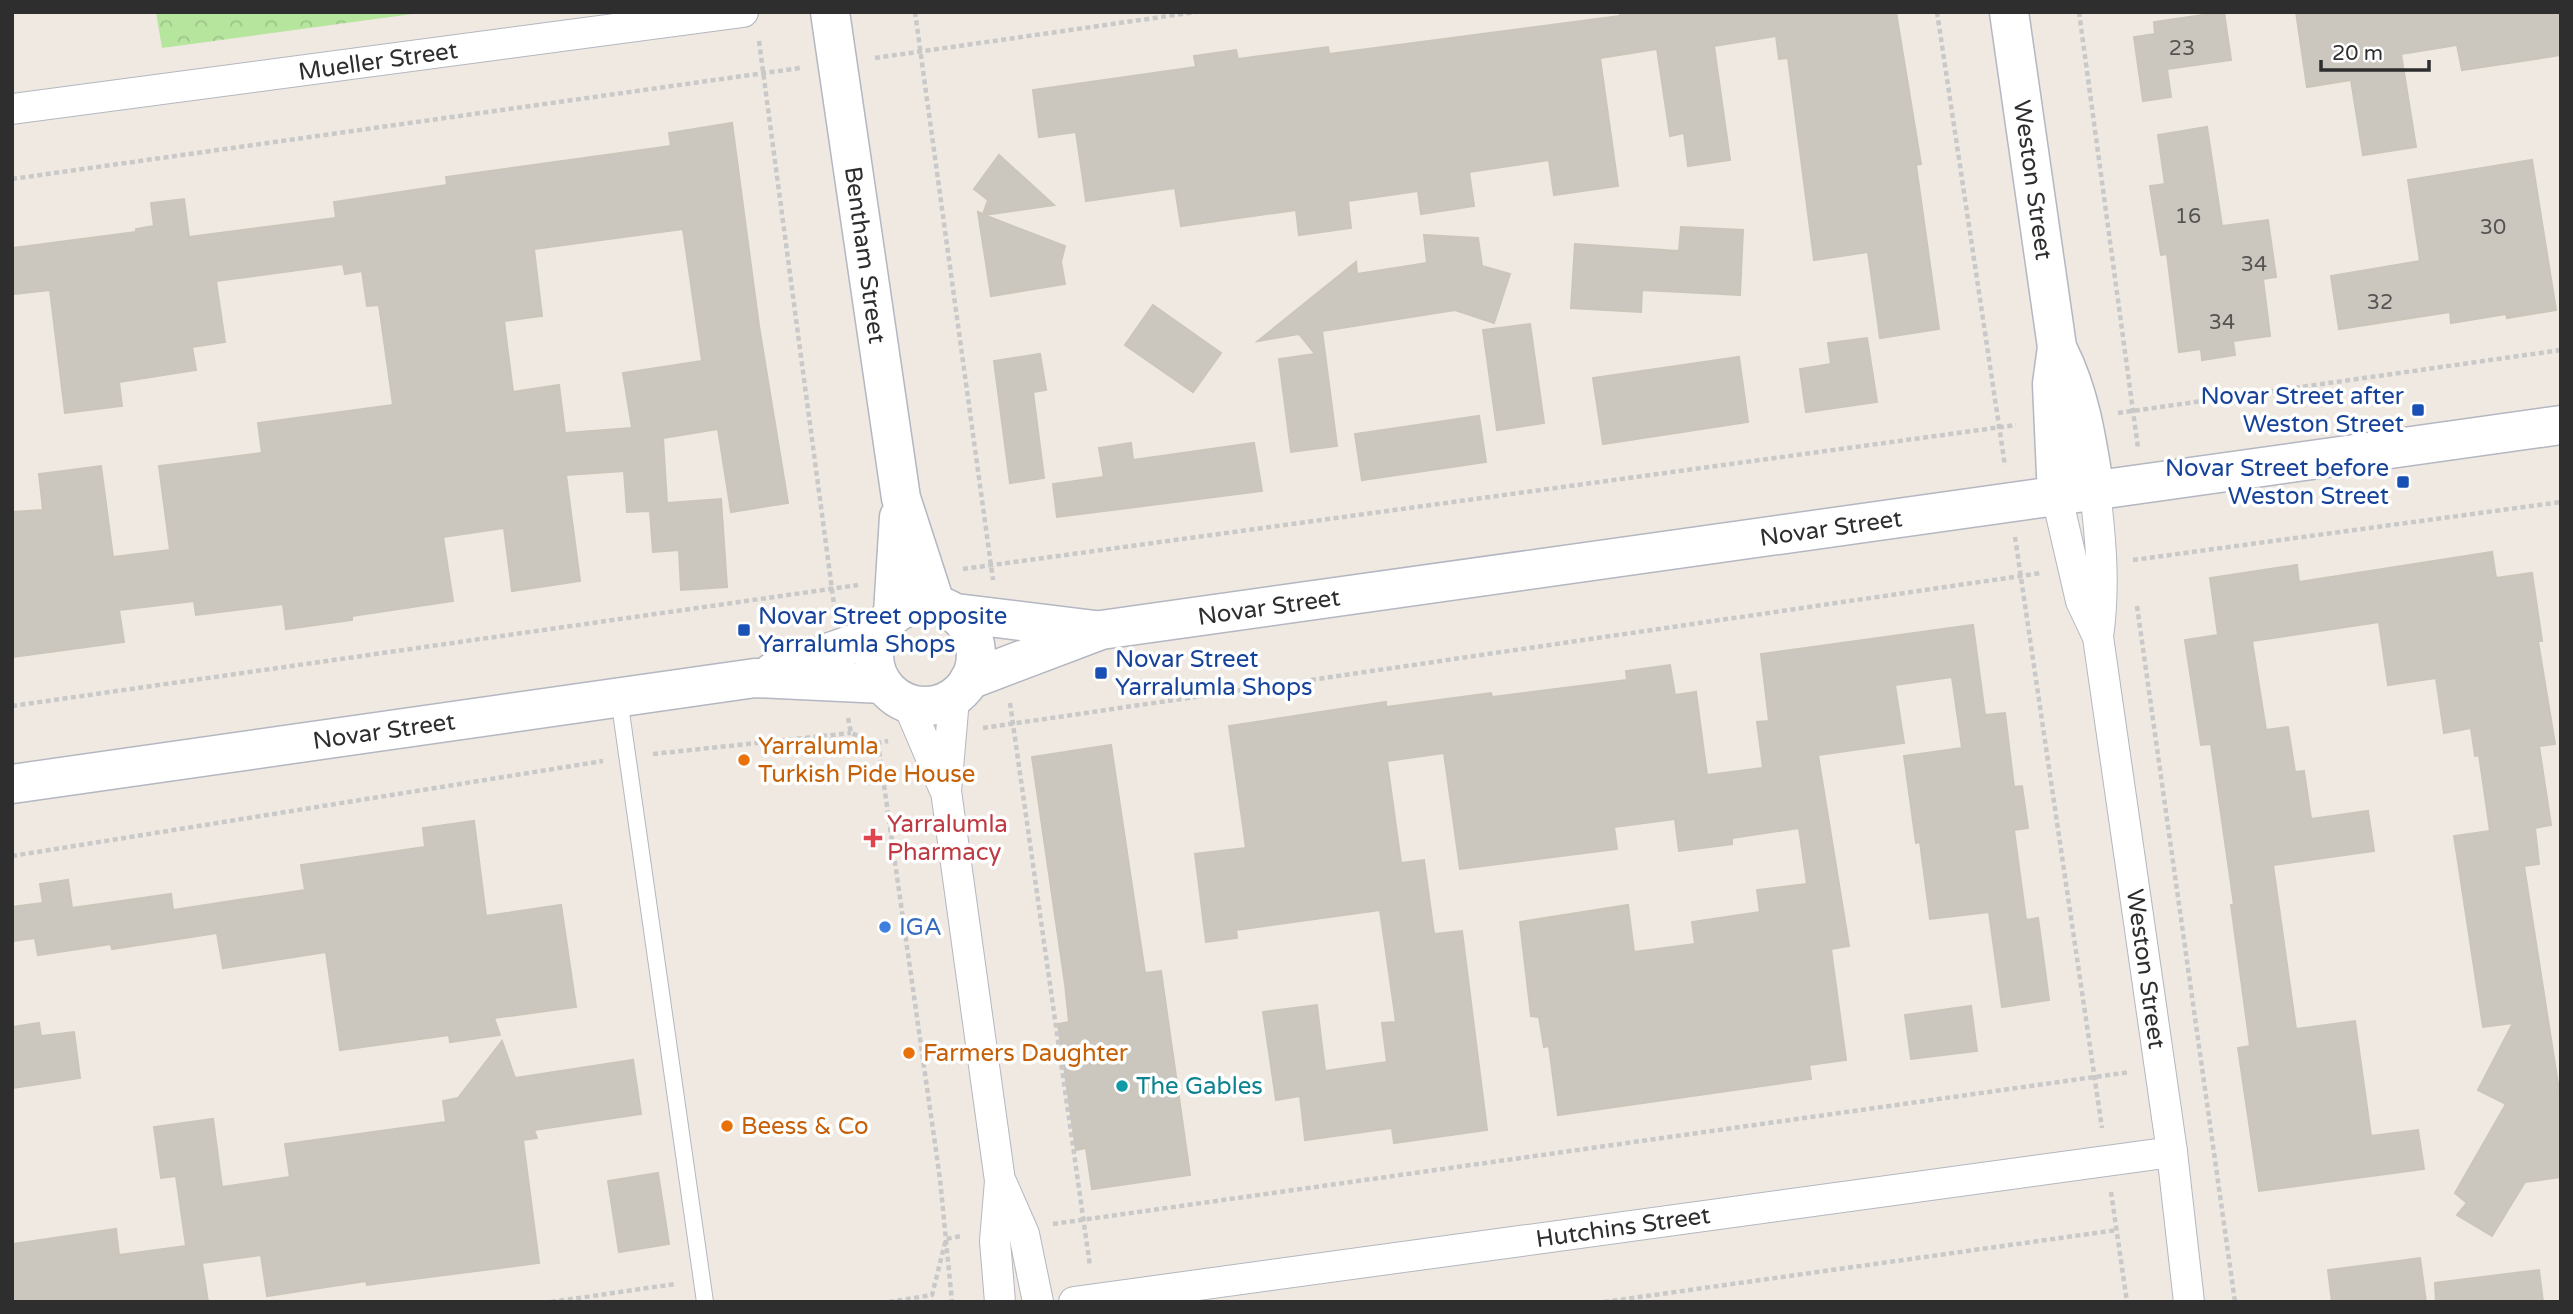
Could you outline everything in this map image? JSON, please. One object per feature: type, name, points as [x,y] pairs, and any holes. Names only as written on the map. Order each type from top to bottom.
[{"type":"main road","name":"Bentham Street","points":[[830,12],[914,603],[874,661],[931,706]]},
{"type":"main road","name":"Weston Street","points":[[2009,12],[2057,347],[2052,384],[2095,491]]},
{"type":"main road","name":"Weston Street","points":[[2057,496],[2067,419]]},
{"type":"main road","name":"Novar Street","points":[[841,665],[931,706],[1005,666],[1101,630],[2561,425]]},
{"type":"main road","name":"Novar Street","points":[[12,784],[841,665],[914,603],[1000,618],[1101,630]]},
{"type":"main road","points":[[914,603],[969,627],[975,644],[975,663],[931,706]]},
{"type":"street","name":"Mueller Street","points":[[12,109],[751,24]]},
{"type":"street","name":"Weston Street","points":[[2095,491],[2104,564],[2098,637],[2172,1152],[2189,1302]]},
{"type":"street","name":"Weston Street","points":[[2057,496],[2071,568],[2081,601],[2098,637]]},
{"type":"street","points":[[931,706],[946,791],[1008,1230],[1038,1302]]},
{"type":"street","name":"Hutchins Street","points":[[1084,1300],[2172,1152]]},
{"type":"street","points":[[1000,1302],[1008,1230]]},
{"type":"lane","points":[[619,698],[705,1302]]},
{"type":"path","points":[[915,12],[990,565],[1000,618]]},
{"type":"path","points":[[12,179],[1196,12]]},
{"type":"path","points":[[1937,12],[2127,1302]]},
{"type":"path","points":[[2079,12],[2142,485]]},
{"type":"path","points":[[751,24],[763,73],[851,733]]},
{"type":"path","points":[[12,706],[832,589],[914,603],[990,565],[1999,427],[2134,411],[2561,350]]},
{"type":"path","points":[[2131,560],[2561,502]]},
{"type":"path","points":[[2129,547],[2133,574]]},
{"type":"path","points":[[878,743],[931,706],[1012,724],[2071,568]]},
{"type":"path","points":[[2136,601],[2235,1302]]},
{"type":"path","points":[[1005,666],[1083,1219],[1084,1300]]},
{"type":"path","points":[[12,856],[628,757],[851,733],[878,743]]},
{"type":"path","points":[[878,743],[946,1239],[952,1302]]},
{"type":"path","points":[[946,1239],[2160,1068]]},
{"type":"path","points":[[1604,1302],[2117,1230]]},
{"type":"path","points":[[889,1302],[932,1295],[946,1239]]},
{"type":"path","points":[[551,1302],[702,1280]]},
{"type":"green space","points":[[156,12],[427,12],[162,48]]},
{"type":"building","points":[[1620,12],[1896,12],[1921,164],[1916,165],[1939,329],[1880,338],[1868,252],[1814,260],[1788,58],[1779,59],[1776,36],[1714,46],[1730,160],[1688,166],[1684,133],[1670,136],[1657,49],[1600,58],[1618,186],[1554,195],[1549,160],[1469,172],[1474,206],[1421,214],[1418,191],[1348,201],[1351,228],[1299,235],[1296,210],[1181,226],[1175,188],[1086,201],[1076,132],[1039,137],[1033,90],[1196,67],[1194,56],[1236,50],[1238,59],[1328,47],[1329,54],[1620,16]]},
{"type":"building","points":[[2224,12],[2231,60],[2167,69],[2171,97],[2143,101],[2134,37],[2155,34],[2154,22]]},
{"type":"building","points":[[2296,12],[2561,12],[2561,55],[2462,70],[2457,45],[2401,54],[2416,147],[2363,155],[2351,80],[2307,87]]},
{"type":"building","points":[[732,123],[759,326],[788,503],[731,512],[718,429],[663,438],[667,503],[721,499],[727,587],[681,590],[679,550],[653,552],[650,511],[627,512],[624,471],[566,475],[580,581],[512,591],[504,528],[443,537],[453,601],[286,629],[283,604],[196,615],[194,601],[119,610],[124,642],[12,657],[12,512],[43,510],[39,474],[101,466],[113,557],[170,550],[159,466],[262,453],[258,423],[393,405],[379,305],[367,306],[362,271],[345,274],[343,264],[216,281],[225,342],[192,347],[196,370],[119,382],[122,406],[65,413],[50,290],[15,294],[12,248],[136,232],[136,229],[154,226],[151,203],[184,199],[189,237],[336,218],[334,202],[447,185],[446,177],[671,146],[669,133]],"holes":[[[683,229],[702,361],[623,373],[632,428],[565,433],[559,385],[513,392],[504,321],[542,316],[534,249]]]},
{"type":"building","points":[[2207,127],[2222,226],[2268,220],[2276,277],[2263,279],[2270,336],[2233,341],[2235,355],[2202,360],[2201,349],[2179,352],[2167,254],[2161,255],[2150,186],[2165,184],[2158,135]]},
{"type":"building","points":[[999,155],[1054,205],[984,215],[1065,246],[1061,262],[1065,284],[991,296],[978,212],[983,214],[988,200],[974,189]]},
{"type":"building","points":[[2532,160],[2556,310],[2507,318],[2506,314],[2451,323],[2450,312],[2339,329],[2331,276],[2420,261],[2408,180]]},
{"type":"building","points":[[1681,227],[1743,230],[1740,295],[1642,290],[1641,312],[1571,308],[1575,244],[1679,251]]},
{"type":"building","points":[[1424,235],[1478,238],[1482,266],[1510,274],[1494,323],[1455,310],[1322,331],[1337,446],[1291,452],[1279,359],[1315,354],[1299,334],[1258,341],[1356,262],[1357,274],[1427,263]]},
{"type":"building","points":[[1153,305],[1221,353],[1193,392],[1125,345]]},
{"type":"building","points":[[1530,324],[1544,423],[1497,430],[1483,330]]},
{"type":"building","points":[[1867,338],[1877,402],[1806,412],[1800,369],[1831,364],[1828,343]]},
{"type":"building","points":[[1040,354],[1046,390],[1033,392],[1044,478],[1010,483],[994,361]]},
{"type":"building","points":[[1739,357],[1748,422],[1603,444],[1593,378]]},
{"type":"building","points":[[1479,416],[1486,462],[1362,480],[1355,434]]},
{"type":"building","points":[[1131,443],[1133,460],[1254,443],[1262,491],[1057,517],[1053,484],[1104,477],[1099,448]]},
{"type":"building","points":[[2492,552],[2496,578],[2532,573],[2542,641],[2538,641],[2555,744],[2539,746],[2551,825],[2535,828],[2539,864],[2524,866],[2561,1103],[2561,1177],[2525,1182],[2492,1236],[2457,1215],[2467,1203],[2455,1193],[2506,1104],[2478,1090],[2513,1023],[2483,1027],[2454,836],[2490,831],[2479,755],[2475,756],[2471,728],[2444,733],[2436,678],[2388,685],[2379,622],[2252,641],[2266,730],[2288,727],[2295,772],[2304,771],[2311,819],[2368,811],[2374,851],[2273,865],[2296,1029],[2355,1021],[2371,1136],[2418,1130],[2424,1169],[2259,1191],[2238,1048],[2250,1046],[2231,905],[2234,905],[2211,744],[2201,745],[2185,640],[2218,635],[2210,578],[2297,565],[2299,582]]},
{"type":"building","points":[[1973,625],[1985,715],[2005,713],[2014,787],[2022,786],[2028,828],[2014,830],[2026,920],[2038,918],[2049,1000],[2002,1007],[1989,912],[1930,919],[1920,842],[1916,843],[1904,756],[1962,748],[1952,677],[1895,685],[1904,743],[1818,755],[1849,946],[1831,949],[1846,1060],[1809,1065],[1811,1079],[1558,1115],[1549,1046],[1544,1047],[1539,1017],[1531,1016],[1520,922],[1628,905],[1634,952],[1695,944],[1692,922],[1760,912],[1757,890],[1807,884],[1799,828],[1732,838],[1732,844],[1679,851],[1675,819],[1614,827],[1617,849],[1460,869],[1444,753],[1387,761],[1401,863],[1424,860],[1434,934],[1462,931],[1487,1130],[1394,1143],[1392,1128],[1305,1140],[1300,1096],[1276,1100],[1263,1012],[1317,1005],[1325,1071],[1387,1062],[1382,1023],[1396,1022],[1380,910],[1236,930],[1237,938],[1206,942],[1195,854],[1246,848],[1229,726],[1386,702],[1386,707],[1491,693],[1492,697],[1627,680],[1626,671],[1670,665],[1675,695],[1696,692],[1707,775],[1763,768],[1757,722],[1769,721],[1761,654]]},
{"type":"building","points":[[1111,745],[1145,973],[1161,971],[1190,1175],[1092,1189],[1086,1148],[1076,1150],[1058,1024],[1069,1022],[1032,757]]},
{"type":"building","points":[[474,821],[486,916],[561,905],[576,1007],[494,1018],[500,1035],[450,1042],[449,1035],[340,1050],[326,952],[223,968],[217,933],[112,949],[111,944],[38,955],[35,938],[12,941],[12,907],[43,903],[40,884],[68,880],[72,908],[171,894],[173,910],[305,890],[301,865],[425,847],[423,828]]},
{"type":"building","points":[[1971,1006],[1977,1051],[1911,1059],[1905,1015]]},
{"type":"building","points":[[39,1023],[41,1036],[74,1032],[80,1078],[12,1088],[12,1027]]},
{"type":"building","points":[[502,1041],[515,1078],[633,1060],[641,1114],[534,1130],[537,1138],[523,1140],[539,1263],[367,1285],[366,1281],[267,1296],[261,1255],[202,1263],[208,1302],[12,1302],[12,1244],[116,1229],[119,1255],[186,1246],[176,1176],[161,1178],[154,1127],[213,1119],[222,1187],[290,1177],[285,1144],[446,1122],[443,1101],[458,1098]]},
{"type":"building","points":[[658,1173],[669,1244],[619,1252],[608,1181]]},
{"type":"building","points":[[2420,1258],[2426,1302],[2332,1302],[2328,1270]]},
{"type":"building","points":[[2539,1270],[2543,1302],[2436,1302],[2435,1283]]},
{"type":"place","name":"Novar Street after Weston Street","points":[[2418,410]]},
{"type":"place","name":"Novar Street before Weston Street","points":[[2403,482]]},
{"type":"place","name":"Novar Street opposite Yarralumla Shops","points":[[744,630]]},
{"type":"place","name":"Novar Street Yarralumla Shops","points":[[1101,673]]},
{"type":"place","name":"Yarralumla Turkish Pide House","points":[[744,760]]},
{"type":"place","name":"Yarralumla Pharmacy","points":[[873,838]]},
{"type":"place","name":"IGA","points":[[885,927]]},
{"type":"place","name":"Farmers Daughter","points":[[909,1053]]},
{"type":"place","name":"The Gables","points":[[1122,1086]]},
{"type":"place","name":"Beess & Co","points":[[727,1126]]}]
